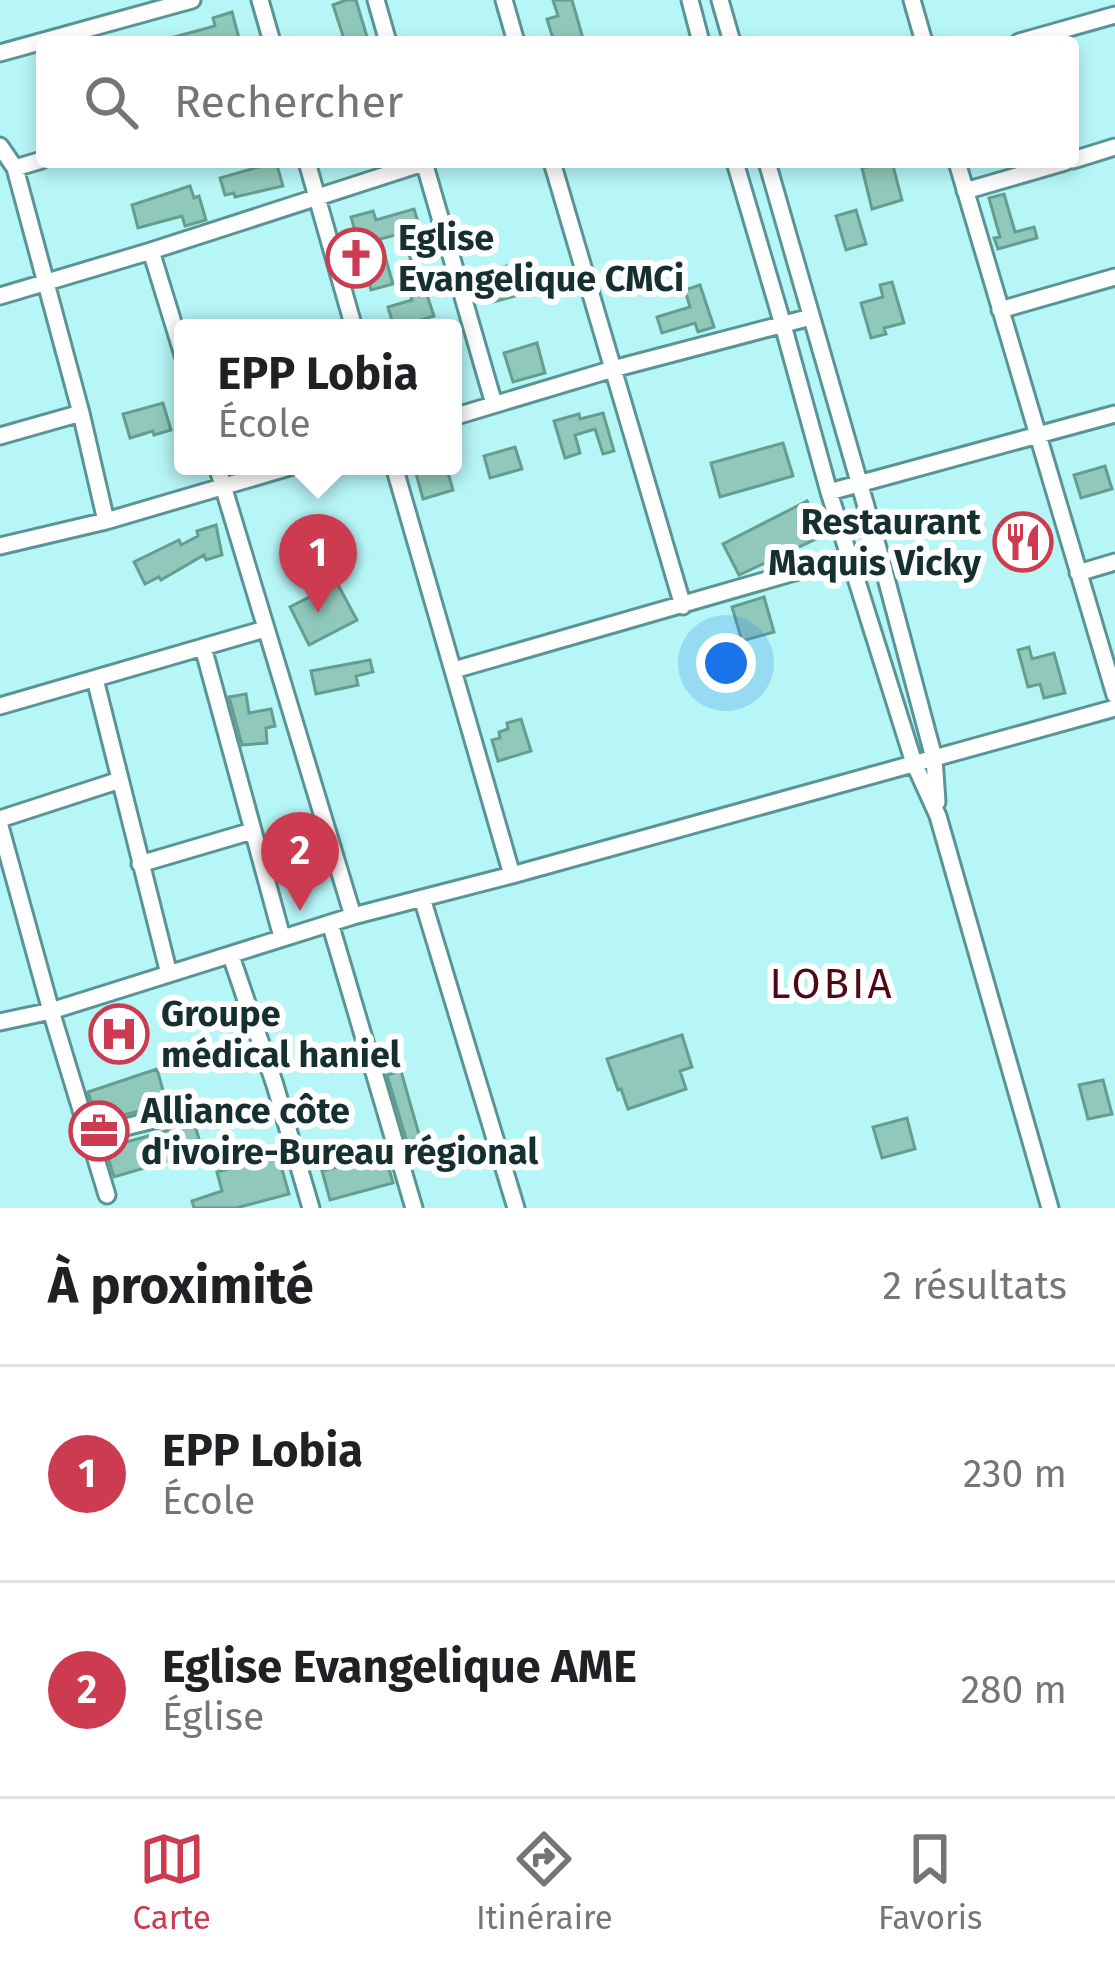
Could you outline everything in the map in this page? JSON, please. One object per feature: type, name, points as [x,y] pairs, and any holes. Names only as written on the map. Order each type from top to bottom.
[{"type":"street","points":[[62,36],[192,0]]},
{"type":"street","points":[[260,0],[270,36]]},
{"type":"street","points":[[376,0],[386,36]]},
{"type":"street","points":[[504,0],[514,36]]},
{"type":"street","points":[[690,0],[699,36]]},
{"type":"street","points":[[720,0],[730,36]]},
{"type":"street","points":[[912,0],[922,36]]},
{"type":"street","points":[[1040,36],[1115,15]]},
{"type":"street","points":[[0,53],[36,43]]},
{"type":"street","points":[[0,146],[16,168],[106,520]]},
{"type":"street","points":[[1079,158],[1115,148]]},
{"type":"street","points":[[16,168],[36,162]]},
{"type":"street","points":[[309,168],[352,319]]},
{"type":"street","points":[[0,296],[406,168]]},
{"type":"street","points":[[426,168],[494,404]]},
{"type":"street","points":[[554,168],[683,606]]},
{"type":"street","points":[[737,168],[829,492],[914,764],[938,816],[1050,1208]]},
{"type":"street","points":[[769,168],[934,758],[938,816]]},
{"type":"street","points":[[959,168],[1115,694]]},
{"type":"street","points":[[965,191],[1045,168]]},
{"type":"street","points":[[151,250],[174,325]]},
{"type":"street","points":[[1000,310],[1115,277]]},
{"type":"street","points":[[462,414],[811,316]]},
{"type":"street","points":[[0,436],[81,413]]},
{"type":"street","points":[[829,492],[1115,414]]},
{"type":"street","points":[[220,475],[353,916]]},
{"type":"street","points":[[0,546],[263,475]]},
{"type":"street","points":[[397,475],[512,875]]},
{"type":"street","points":[[454,670],[878,548]]},
{"type":"street","points":[[1078,573],[1115,562]]},
{"type":"street","points":[[0,706],[266,629]]},
{"type":"street","points":[[203,647],[282,937]]},
{"type":"street","points":[[95,679],[169,974]]},
{"type":"street","points":[[0,1022],[51,1011],[353,916],[1115,708]]},
{"type":"street","points":[[107,1195],[0,822],[120,780]]},
{"type":"street","points":[[140,864],[252,831]]},
{"type":"street","points":[[422,898],[516,1208]]},
{"type":"street","points":[[330,923],[414,1208]]},
{"type":"street","points":[[231,956],[311,1208]]},
{"type":"street","points":[[88,1136],[195,1110]]},
{"type":"building","points":[[356,0],[367,36],[343,36],[333,5]]},
{"type":"building","points":[[553,0],[572,0],[582,36],[552,36],[547,19],[558,16]]},
{"type":"building","points":[[232,12],[238,36],[178,36],[215,26],[213,18]]},
{"type":"building","points":[[255,168],[278,168],[283,186],[235,197],[234,193],[225,195],[220,178]]},
{"type":"building","points":[[862,168],[894,168],[902,200],[872,209]]},
{"type":"building","points":[[190,186],[194,198],[199,196],[206,220],[185,226],[182,216],[138,228],[132,205]]},
{"type":"building","points":[[1004,194],[1015,232],[1034,227],[1037,238],[998,249],[994,238],[1000,237],[989,198]]},
{"type":"building","points":[[414,209],[430,260],[412,265],[403,233],[380,239],[393,284],[371,290],[366,271],[376,268],[369,242],[359,245],[351,217],[373,211],[376,220]]},
{"type":"building","points":[[856,210],[866,244],[846,250],[836,216]]},
{"type":"building","points":[[506,266],[515,296],[489,303],[480,273]]},
{"type":"building","points":[[418,268],[434,316],[391,319],[388,307],[412,300],[407,283],[399,285],[396,274]]},
{"type":"building","points":[[892,282],[904,323],[884,328],[886,334],[871,338],[861,303],[883,297],[880,285]]},
{"type":"building","points":[[700,285],[714,327],[698,332],[695,323],[662,333],[657,317],[690,307],[685,290]]},
{"type":"building","points":[[537,343],[545,373],[513,382],[504,353]]},
{"type":"building","points":[[163,403],[171,430],[130,438],[123,414]]},
{"type":"building","points":[[603,413],[614,451],[603,454],[595,429],[575,435],[580,453],[565,458],[554,421]]},
{"type":"building","points":[[783,443],[793,476],[720,497],[711,463]]},
{"type":"building","points":[[515,447],[522,469],[490,478],[484,456]]},
{"type":"building","points":[[1105,466],[1112,489],[1081,498],[1074,475]]},
{"type":"building","points":[[416,475],[449,475],[453,490],[423,499]]},
{"type":"building","points":[[807,501],[812,511],[806,514],[818,538],[739,575],[723,544]]},
{"type":"building","points":[[216,525],[222,555],[206,560],[204,555],[145,584],[134,562],[179,540],[181,545],[198,536],[197,531]]},
{"type":"building","points":[[337,583],[357,620],[309,645],[290,607]]},
{"type":"building","points":[[764,597],[774,632],[742,641],[732,607]]},
{"type":"building","points":[[1029,647],[1032,659],[1054,653],[1065,693],[1044,698],[1040,684],[1028,687],[1018,650]]},
{"type":"building","points":[[370,660],[373,672],[356,676],[358,685],[316,694],[311,671]]},
{"type":"building","points":[[246,694],[249,713],[271,709],[275,726],[266,728],[267,743],[242,745],[229,697]]},
{"type":"building","points":[[521,719],[531,751],[498,761],[492,740],[508,729],[507,723]]},
{"type":"building","points":[[682,1035],[692,1067],[680,1071],[686,1089],[628,1109],[607,1059]]},
{"type":"building","points":[[157,1069],[167,1105],[97,1121],[88,1092]]},
{"type":"building","points":[[401,1071],[420,1138],[407,1142],[387,1075]]},
{"type":"building","points":[[1103,1080],[1112,1114],[1088,1119],[1079,1085]]},
{"type":"building","points":[[907,1118],[915,1149],[882,1158],[873,1127]]},
{"type":"building","points":[[194,1123],[203,1151],[114,1177],[105,1148]]},
{"type":"building","points":[[385,1154],[393,1183],[330,1200],[322,1171]]},
{"type":"building","points":[[278,1155],[289,1194],[236,1208],[194,1208],[192,1201],[222,1191],[217,1172]]},
{"type":"place","name":"Eglise Evangelique CMCi","points":[[356,258]]},
{"type":"place","name":"Restaurant Maquis Vicky","points":[[1023,542]]},
{"type":"place","name":"EPP Lobia","points":[[318,613]]},
{"type":"place","name":"Eglise Evangelique AME","points":[[300,911]]},
{"type":"place","name":"Groupe médical haniel","points":[[119,1034]]},
{"type":"place","name":"Alliance côte d'ivoire-Bureau régional","points":[[99,1131]]},
{"type":"district","name":"LOBIA","points":[[832,983]]}]
